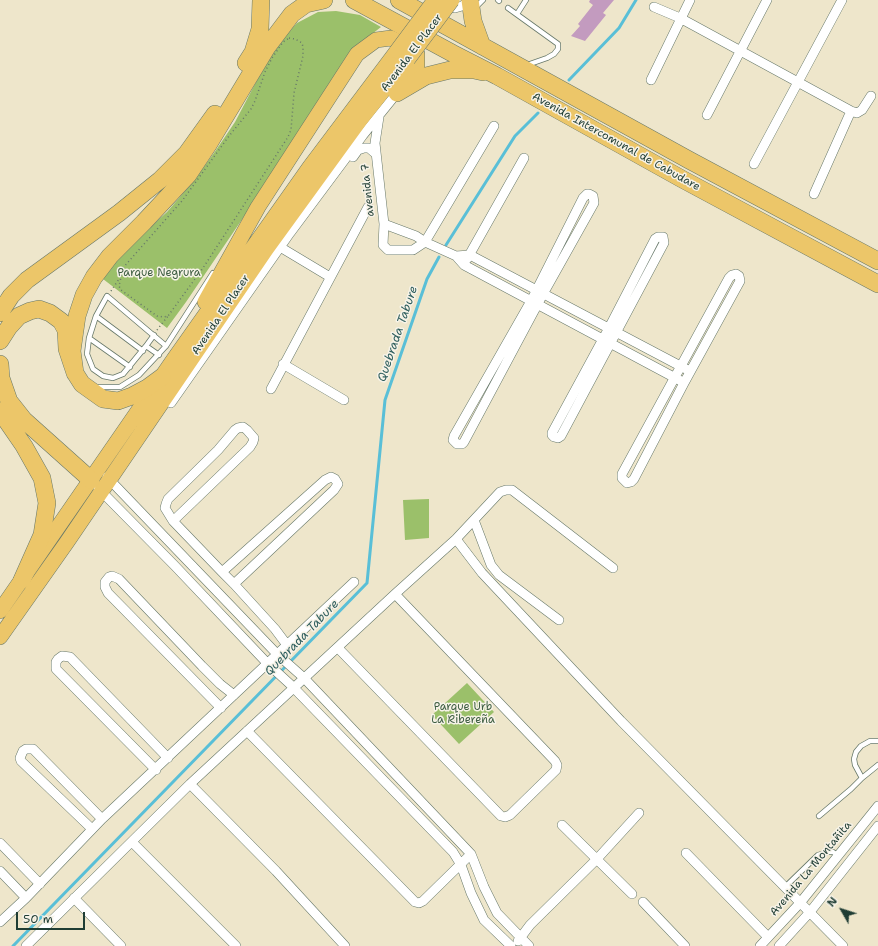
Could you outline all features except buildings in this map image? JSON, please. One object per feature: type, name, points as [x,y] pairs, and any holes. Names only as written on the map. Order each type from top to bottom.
[{"type":"highway","points":[[0,340],[4,325],[15,308],[36,286],[119,213],[160,180],[187,153],[218,110],[253,52],[260,29],[261,0]]},
{"type":"highway","points":[[78,378],[72,351],[77,316],[84,295],[94,277],[110,256],[188,175],[208,145],[267,47],[292,14],[306,4],[324,0]]},
{"type":"highway","name":"Avenida Intercomunal de Cabudare","points":[[354,0],[497,76],[682,179],[878,284]]},
{"type":"highway","name":"Avenida Intercomunal de Cabudare","points":[[399,0],[878,261]]},
{"type":"highway","points":[[473,3],[482,46]]},
{"type":"highway","points":[[397,93],[426,76],[450,70],[474,70],[497,76]]},
{"type":"highway","points":[[0,313],[11,296],[27,280],[119,213]]},
{"type":"highway","points":[[0,340],[19,316],[39,309],[50,313],[61,321],[66,330],[67,349],[78,378],[103,399],[118,401],[147,388],[162,377]]},
{"type":"highway","points":[[0,364],[1,378],[9,401],[24,420],[100,480]]},
{"type":"highway","points":[[0,411],[24,446],[42,478],[48,503],[42,535],[22,580]]},
{"type":"main road","name":"Avenida El Placer","points":[[0,611],[22,580],[100,480],[136,441],[267,248],[360,120],[403,55],[435,0]]},
{"type":"main road","name":"Avenida El Placer","points":[[0,637],[100,480],[162,377],[309,168],[403,55],[452,0]]},
{"type":"main road","points":[[174,360],[258,207],[357,54],[376,40],[391,38],[408,46],[417,54],[417,66],[412,78],[397,93]]},
{"type":"street","points":[[440,0],[446,5],[455,8],[473,3]]},
{"type":"street","points":[[651,80],[690,0]]},
{"type":"street","points":[[707,115],[739,50],[767,0]]},
{"type":"street","points":[[754,164],[842,0]]},
{"type":"street","points":[[654,7],[680,18],[797,83],[851,111],[857,113],[862,110],[871,96]]},
{"type":"street","points":[[136,441],[161,416],[280,247],[397,93]]},
{"type":"street","points":[[814,194],[851,111]]},
{"type":"street","name":"avenida 7","points":[[380,114],[376,128],[375,143],[384,224],[383,245],[388,250],[413,250],[425,242],[416,236],[384,224]]},
{"type":"street","points":[[494,126],[425,242],[456,256],[464,265],[684,383]]},
{"type":"street","points":[[333,176],[350,161],[358,150],[369,148],[376,154]]},
{"type":"street","points":[[464,265],[524,158]]},
{"type":"street","points":[[534,303],[454,436],[453,440],[457,444],[462,444],[464,442],[534,303],[594,203],[594,199],[591,194],[587,194],[583,198],[540,292]]},
{"type":"street","points":[[271,389],[368,206]]},
{"type":"street","points":[[280,247],[330,277]]},
{"type":"street","points":[[456,256],[470,255],[690,372]]},
{"type":"street","points":[[606,342],[552,433],[554,437],[558,438],[561,436],[612,330],[646,267]]},
{"type":"street","points":[[734,274],[738,275],[740,281],[724,311],[684,383],[634,479],[627,483],[622,478],[622,474],[676,378],[729,278],[734,274]]},
{"type":"street","points":[[714,306],[724,311]]},
{"type":"street","points":[[283,364],[344,400]]},
{"type":"street","points":[[173,521],[250,447],[254,438],[247,430],[243,427],[234,430],[218,450],[168,499],[165,508],[173,521],[275,628],[287,644]]},
{"type":"street","points":[[222,572],[325,480],[331,477],[335,479],[338,484],[334,490],[234,584]]},
{"type":"street","points":[[100,480],[302,677],[471,854],[484,887],[498,913],[529,946]]},
{"type":"street","points":[[100,480],[175,566],[267,663],[453,852],[461,865],[471,893],[484,920],[512,946],[522,938],[530,925],[597,859],[639,813]]},
{"type":"street","points":[[26,946],[190,784],[302,677],[338,648],[456,539],[500,492],[512,490],[614,568]]},
{"type":"street","points":[[474,520],[491,565],[499,575],[559,620]]},
{"type":"street","points":[[456,539],[487,579],[621,720],[784,888],[843,946]]},
{"type":"street","points":[[221,708],[108,593],[104,586],[109,577],[112,576],[119,579],[211,675],[234,695]]},
{"type":"street","points":[[0,922],[40,884],[102,819],[156,770],[354,582]]},
{"type":"street","points":[[338,648],[501,816],[505,817],[510,815],[556,770],[557,765],[555,761],[395,594]]},
{"type":"street","points":[[156,770],[56,669],[56,662],[58,659],[62,656],[70,657],[168,758]]},
{"type":"street","points":[[247,731],[415,902],[419,903],[423,901],[471,854]]},
{"type":"street","points":[[92,829],[21,761],[20,758],[23,751],[26,749],[33,750],[102,819]]},
{"type":"street","points":[[190,784],[276,871],[345,946]]},
{"type":"street","name":"Avenida La Montañita","points":[[760,946],[800,903],[878,806]]},
{"type":"street","points":[[562,825],[632,894]]},
{"type":"street","points":[[779,946],[810,912],[878,826]]},
{"type":"street","points":[[132,842],[236,946]]},
{"type":"street","points":[[0,843],[40,884]]},
{"type":"street","points":[[686,853],[768,937]]},
{"type":"street","points":[[0,871],[26,898]]},
{"type":"street","points":[[471,893],[484,887]]},
{"type":"street","points":[[74,898],[121,946]]},
{"type":"street","points":[[643,902],[685,946]]},
{"type":"lane","points":[[517,14],[526,0]]},
{"type":"lane","points":[[508,8],[557,43],[559,46],[554,54],[547,58],[520,67]]},
{"type":"lane","points":[[223,258],[258,207]]},
{"type":"lane","points":[[78,378],[100,388],[120,387],[140,376],[166,346],[215,271]]},
{"type":"lane","points":[[154,335],[123,374],[113,378],[103,376],[93,369],[90,364],[87,354],[89,338],[96,316],[107,296],[154,335],[166,346]]},
{"type":"lane","points":[[96,316],[143,350]]},
{"type":"lane","points":[[89,338],[130,367]]},
{"type":"lane","points":[[146,346],[159,355]]},
{"type":"lane","points":[[862,778],[855,765],[854,759],[856,752],[861,746],[870,740],[878,741]]},
{"type":"lane","points":[[819,816],[878,765]]},
{"type":"lane","points":[[784,888],[818,855],[833,852],[839,856]]},
{"type":"path","points":[[154,335],[168,316],[203,268],[288,137],[291,130],[294,93],[304,47],[302,43],[296,39],[289,38],[282,42],[264,72],[256,101],[228,136],[182,201],[123,268],[119,286],[121,290],[157,316],[168,316]]},
{"type":"path","points":[[107,296],[120,277]]},
{"type":"green space","name":"Parque Negrura","points":[[336,11],[360,15],[381,27],[363,41],[167,328],[103,279],[121,254],[167,212],[192,183],[235,122],[274,48],[297,23],[318,12]]},
{"type":"green space","points":[[429,499],[429,538],[405,540],[403,500]]},
{"type":"green space","name":"Parque Urb La Ribereña","points":[[467,683],[494,712],[459,744],[432,715]]},
{"type":"waterway","name":"Quebrada Tabure","points":[[569,80],[619,28],[636,0]]},
{"type":"waterway","name":"Quebrada Tabure","points":[[446,245],[515,136],[538,113]]},
{"type":"waterway","name":"Quebrada Tabure","points":[[13,946],[367,583],[385,400],[427,279],[439,257]]}]
